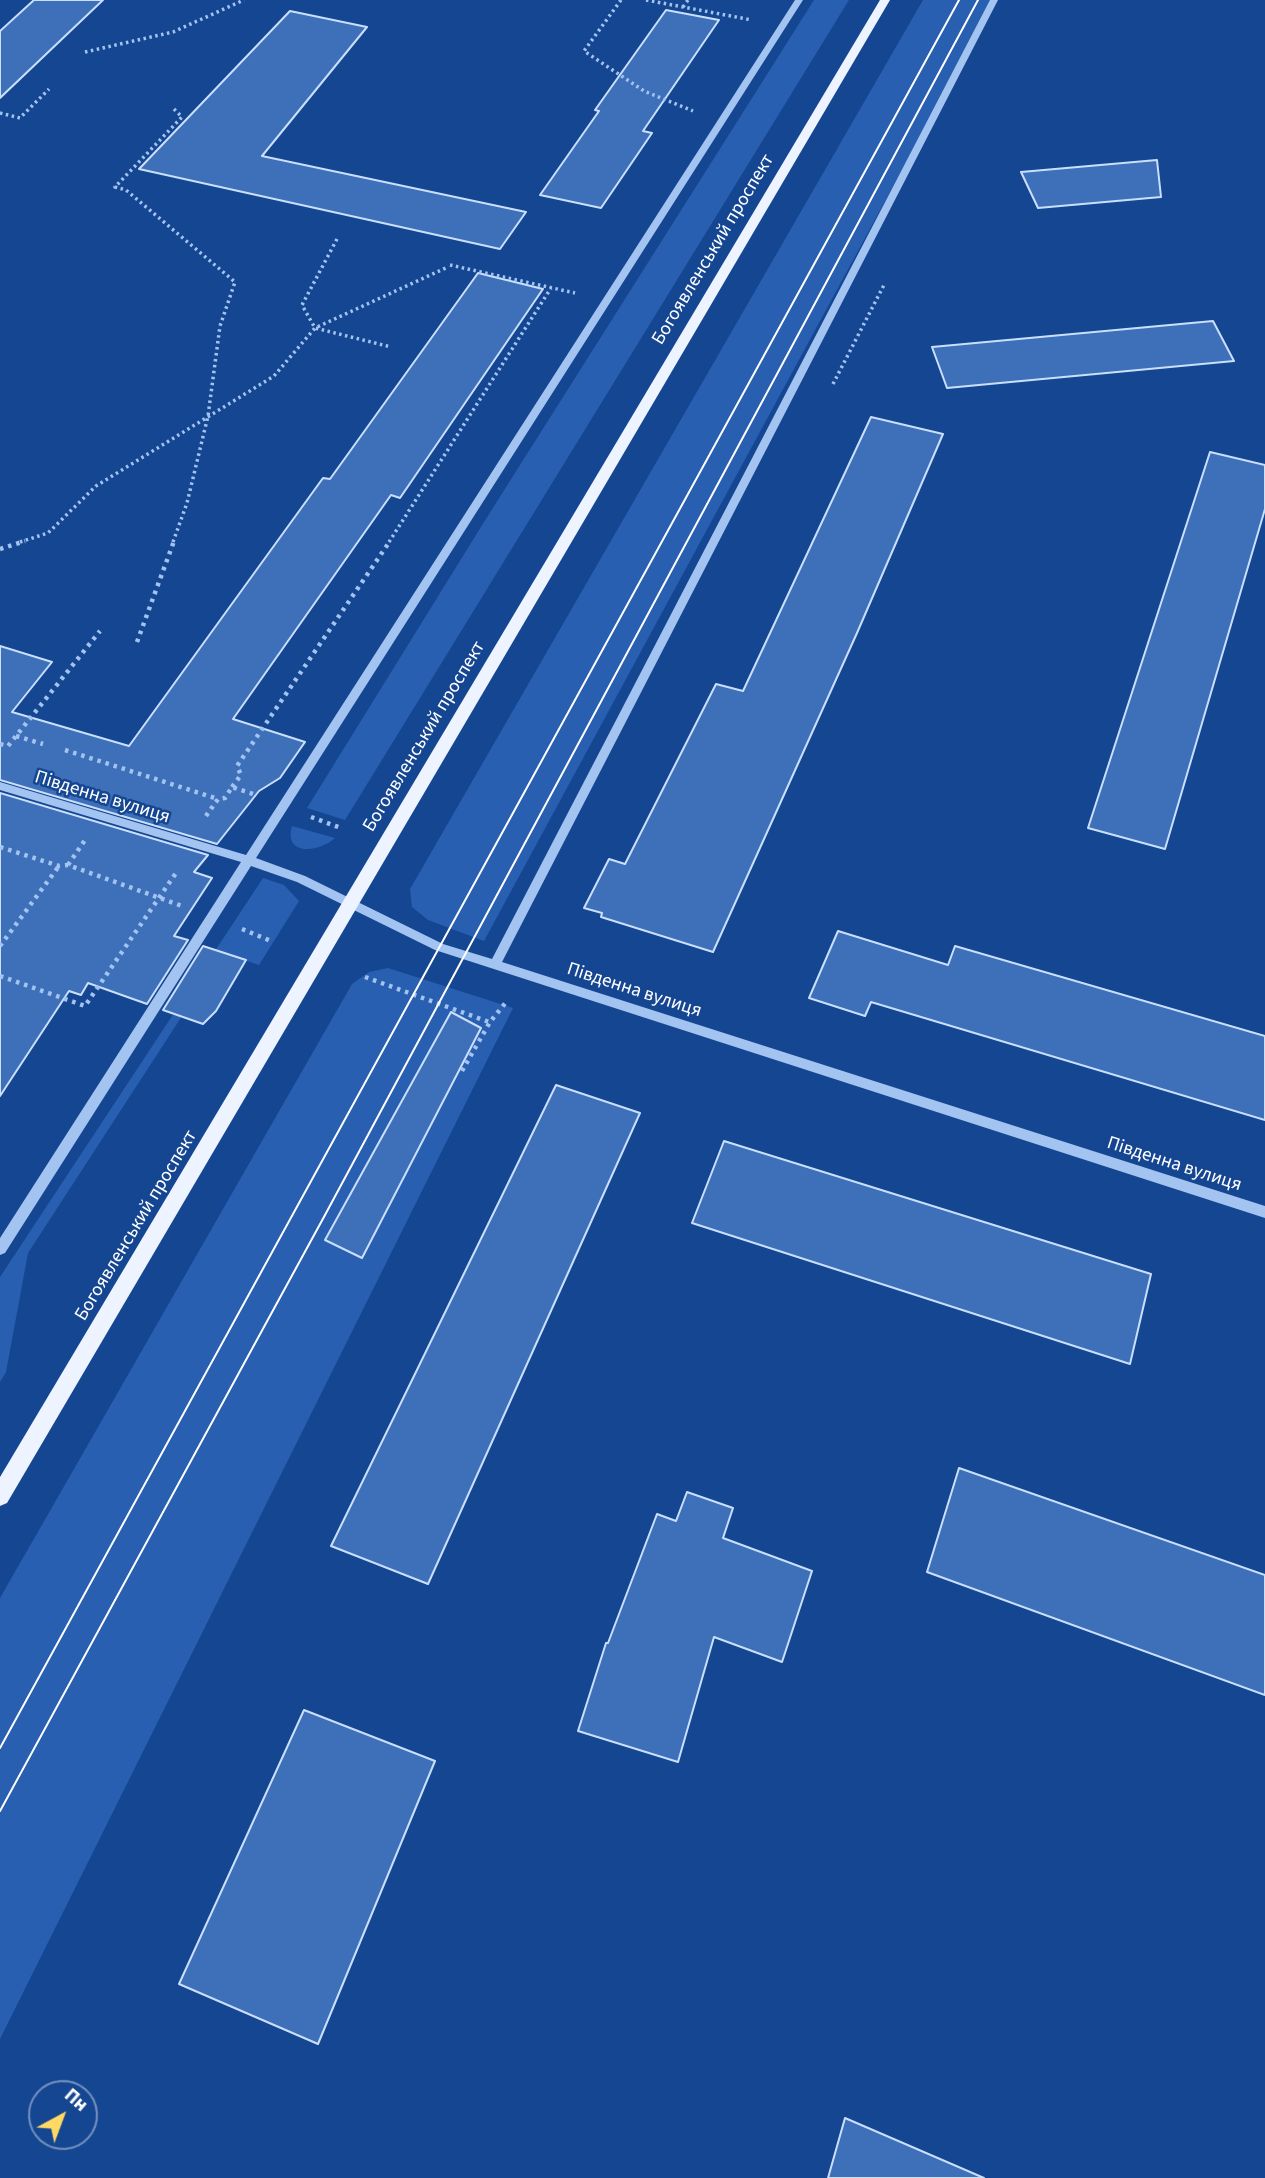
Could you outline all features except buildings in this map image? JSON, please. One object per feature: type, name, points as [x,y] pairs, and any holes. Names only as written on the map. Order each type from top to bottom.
[{"type":"main road","name":"Богоявленський проспект","points":[[0,1496],[884,0]]},
{"type":"street","points":[[0,1249],[799,0]]},
{"type":"street","name":"Південна вулиця","points":[[0,786],[248,860],[301,879],[439,947],[1265,1212]]},
{"type":"lane","points":[[495,964],[994,0]]},
{"type":"path","points":[[85,52],[173,32],[244,0]]},
{"type":"path","points":[[621,0],[584,51],[643,91],[720,122]]},
{"type":"path","points":[[646,0],[781,26]]},
{"type":"path","points":[[683,7],[688,0]]},
{"type":"path","points":[[0,113],[20,118],[49,89]]},
{"type":"path","points":[[137,642],[187,503],[208,416],[220,326],[235,282],[126,190],[115,187],[182,117],[173,108]]},
{"type":"path","points":[[337,239],[302,305],[315,328],[391,347]]},
{"type":"path","points":[[0,550],[48,533],[96,486],[274,376],[315,328],[449,266],[606,299]]},
{"type":"path","points":[[65,750],[218,799],[225,798],[241,775],[237,766],[418,499],[551,288]]},
{"type":"path","points":[[0,744],[8,746],[100,631]]},
{"type":"path","points":[[16,736],[43,744]]},
{"type":"path","points":[[232,787],[259,797]]},
{"type":"path","points":[[202,822],[218,799]]},
{"type":"path","points":[[300,814],[341,828]]},
{"type":"path","points":[[68,865],[86,839]]},
{"type":"path","points":[[0,847],[59,866],[68,865],[184,907]]},
{"type":"path","points":[[0,976],[85,1006],[183,863]]},
{"type":"path","points":[[0,946],[59,866]]},
{"type":"path","points":[[240,929],[271,941]]},
{"type":"path","points":[[365,977],[490,1022]]},
{"type":"shaded area","points":[[814,0],[849,0],[345,820],[307,808],[484,522]]},
{"type":"shaded area","points":[[923,0],[994,0],[484,941],[428,920],[412,907],[410,889]]},
{"type":"shaded area","points":[[292,826],[335,838],[321,846],[304,849],[293,843]]},
{"type":"shaded area","points":[[263,878],[284,885],[299,901],[259,965],[223,953],[28,1253],[6,1372],[0,1382],[0,1277]]},
{"type":"shaded area","points":[[388,968],[513,1008],[0,2039],[0,1598],[352,984],[369,972]]},
{"type":"tram line","points":[[0,1748],[959,0]]},
{"type":"tram line","points":[[0,1811],[325,1215],[978,0]]}]
